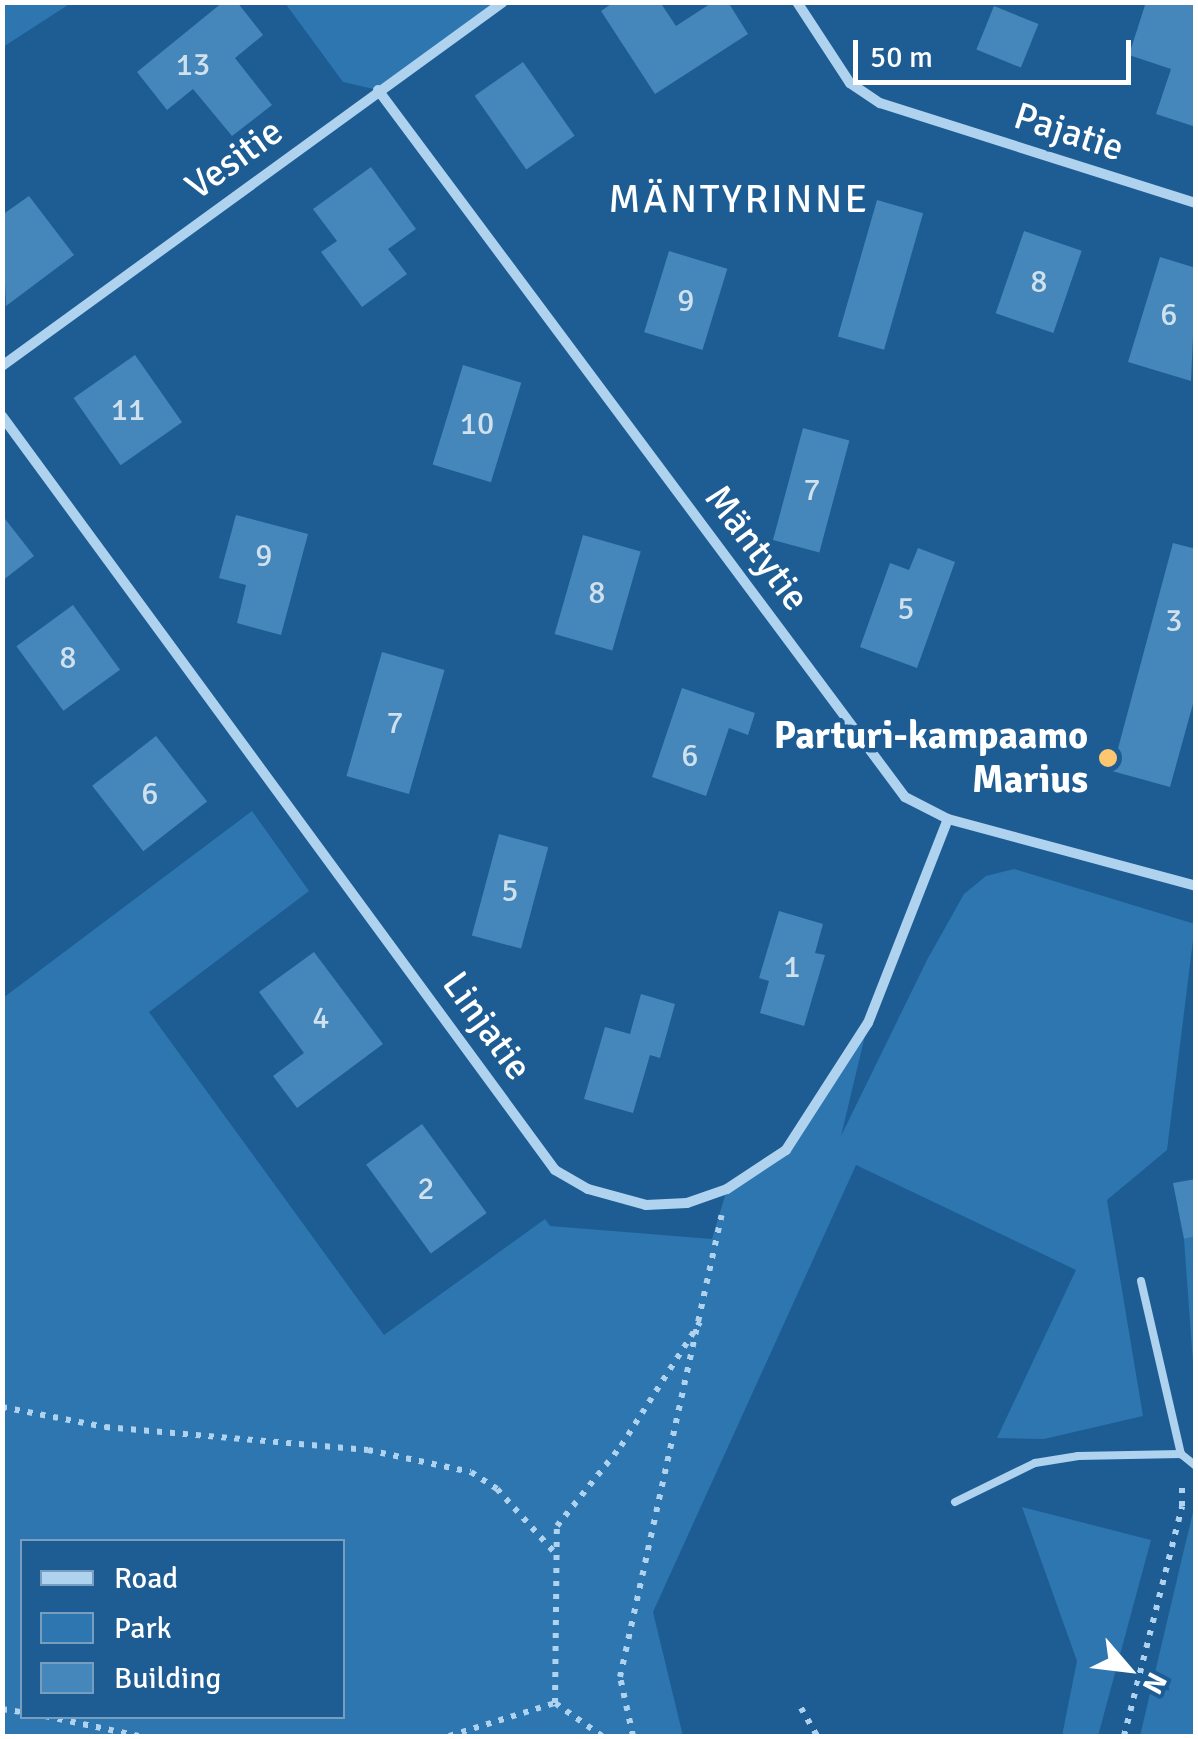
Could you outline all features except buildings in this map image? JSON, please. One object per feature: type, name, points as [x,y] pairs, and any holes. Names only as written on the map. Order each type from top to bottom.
[{"type":"street","name":"Vesitie","points":[[2,366],[503,2]]},
{"type":"street","name":"Pajatie","points":[[797,2],[850,83],[880,103],[1196,204]]},
{"type":"street","name":"Mäntytie","points":[[378,90],[904,797],[948,820],[1196,886]]},
{"type":"street","name":"Linjatie","points":[[2,416],[556,1170],[616,1200],[646,1205],[687,1203],[726,1189],[786,1150],[859,1038],[948,820]]},
{"type":"lane","points":[[1141,1281],[1181,1454],[1196,1466]]},
{"type":"lane","points":[[955,1502],[1035,1464],[1078,1456],[1181,1454]]},
{"type":"path","points":[[634,1736],[620,1677],[703,1316],[726,1189]]},
{"type":"path","points":[[555,1703],[558,1526],[622,1446],[703,1316]]},
{"type":"path","points":[[2,1407],[105,1427],[368,1450],[471,1472],[497,1489],[556,1554]]},
{"type":"path","points":[[1124,1736],[1182,1506],[1181,1454]]},
{"type":"path","points":[[449,1736],[555,1703]]},
{"type":"path","points":[[555,1703],[602,1736]]},
{"type":"path","points":[[801,1708],[817,1736]]},
{"type":"path","points":[[59,1719],[139,1736]]},
{"type":"green space","points":[[3,2],[71,2],[71,3],[3,47]]},
{"type":"green space","points":[[285,3],[503,3],[378,90],[343,82]]},
{"type":"green space","points":[[252,811],[309,891],[149,1012],[384,1335],[545,1219],[550,1226],[712,1239],[727,1189],[786,1149],[868,1023],[841,1136],[927,960],[964,894],[986,876],[1014,869],[1195,924],[1167,1150],[1107,1200],[1143,1416],[1044,1439],[997,1438],[1076,1270],[856,1165],[653,1612],[683,1736],[3,1736],[3,998]]},
{"type":"green space","points":[[1195,1236],[1195,1390],[1184,1239]]},
{"type":"green space","points":[[1195,1504],[1195,1736],[1140,1736],[1182,1558]]},
{"type":"green space","points":[[1022,1507],[1151,1540],[1098,1736],[1062,1736],[1077,1661]]},
{"type":"place","name":"Parturi-kampaamo Marius","points":[[1108,758]]},
{"type":"district","name":"MÄNTYRINNE","points":[[739,199]]}]
